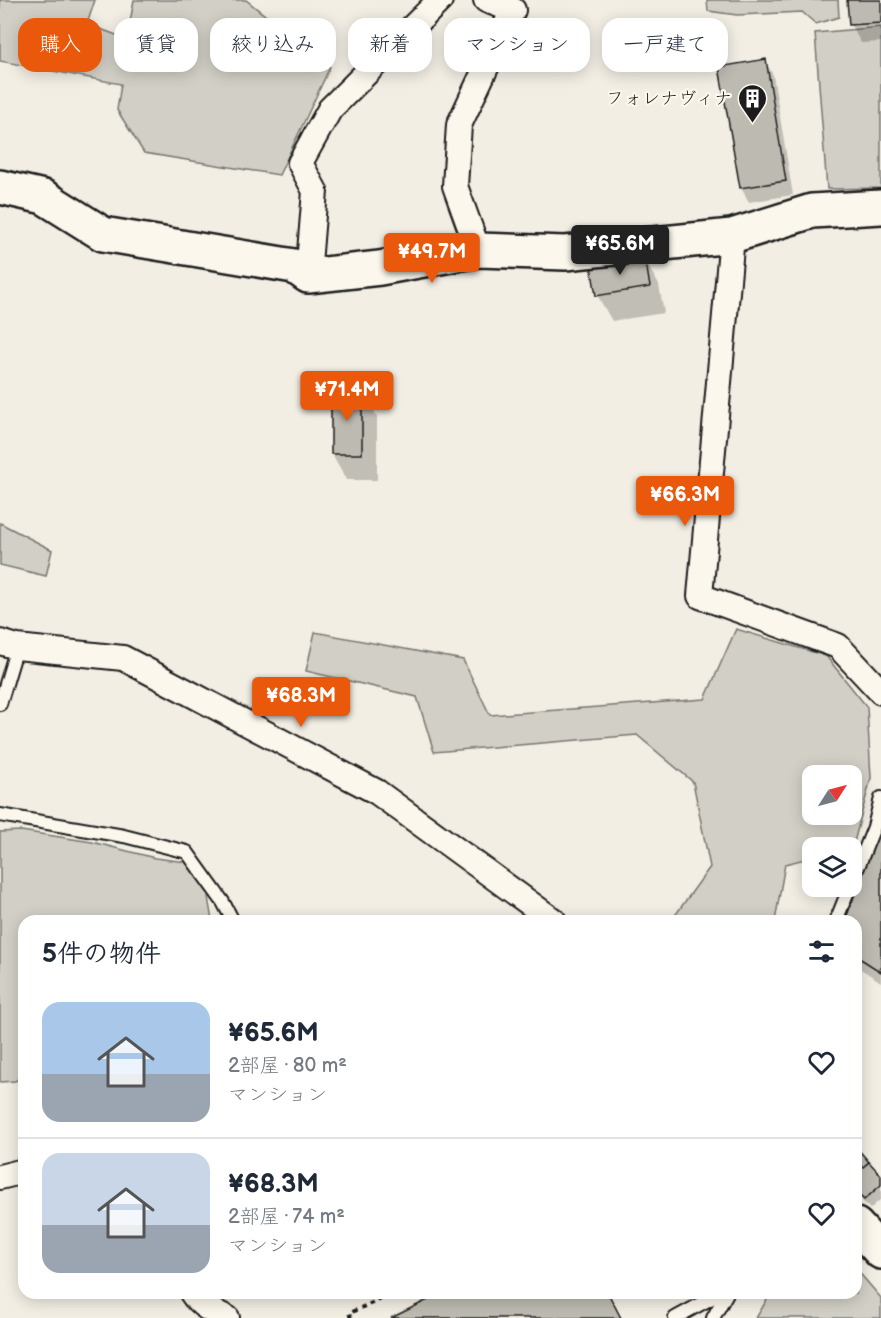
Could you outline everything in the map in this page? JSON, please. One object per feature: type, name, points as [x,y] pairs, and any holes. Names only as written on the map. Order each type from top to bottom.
[{"type":"street","points":[[308,276],[315,191],[300,163],[330,109],[440,0]]},
{"type":"street","points":[[478,250],[455,186],[459,125],[513,10],[486,0]]},
{"type":"street","points":[[0,187],[44,197],[104,234],[294,266],[308,276],[380,268],[478,250],[565,253],[732,236],[812,211],[881,207]]},
{"type":"street","points":[[732,236],[700,596],[838,646],[881,692]]},
{"type":"street","points":[[8,645],[123,658],[377,792],[546,915]]},
{"type":"street","points":[[0,1177],[18,1172]]},
{"type":"street","points":[[862,1231],[881,1252]]},
{"type":"street","points":[[196,1299],[227,1318]]},
{"type":"lane","points":[[0,704],[8,645]]},
{"type":"lane","points":[[862,857],[874,827],[881,798]]},
{"type":"lane","points":[[0,815],[124,836],[187,852],[230,915]]},
{"type":"lane","points":[[838,915],[846,897]]},
{"type":"lane","points":[[675,1318],[710,1299]]},
{"type":"lane","points":[[713,1318],[724,1299]]},
{"type":"path","points":[[351,1318],[348,1313],[381,1299]]},
{"type":"shaded area","points":[[0,0],[95,0],[89,18],[18,18],[18,64],[0,61]]},
{"type":"shaded area","points":[[134,0],[246,0],[269,18],[210,18],[210,72],[328,72],[279,175],[144,153],[117,110],[121,84],[58,72],[102,72],[102,30],[114,34],[114,72],[198,72],[198,18],[131,18]]},
{"type":"shaded area","points":[[707,0],[838,0],[839,17],[816,24],[802,12],[737,15],[708,11]]},
{"type":"shaded area","points":[[881,27],[881,188],[827,189],[815,33]]},
{"type":"shaded area","points":[[0,523],[52,550],[46,576],[0,565]]},
{"type":"shaded area","points":[[736,629],[826,656],[867,707],[871,778],[862,812],[862,765],[802,765],[802,825],[859,825],[855,837],[802,837],[802,860],[785,864],[776,915],[675,915],[710,867],[693,782],[637,735],[434,752],[417,697],[306,671],[315,632],[463,660],[490,715],[705,699]]},
{"type":"shaded area","points":[[21,831],[92,842],[155,858],[186,862],[206,885],[211,915],[18,915],[18,1079],[0,1082],[0,832]]},
{"type":"shaded area","points":[[862,1276],[881,1298],[881,1318],[756,1318],[767,1299],[862,1299]]},
{"type":"building","points":[[847,0],[881,0],[881,23],[849,25]]},
{"type":"building","name":"フォレナヴィナ","points":[[766,59],[786,181],[740,188],[720,72],[728,72],[728,65]]},
{"type":"building","points":[[645,257],[650,287],[596,296],[591,266]]},
{"type":"building","points":[[331,389],[362,389],[362,454],[331,454]]},
{"type":"building","points":[[879,828],[881,829],[881,972],[862,960],[862,915],[847,915],[854,897],[862,897],[862,875]]},
{"type":"building","points":[[862,1154],[869,1162],[862,1168]]},
{"type":"building","points":[[869,1162],[881,1175],[881,1185],[864,1200],[862,1198],[862,1168]]},
{"type":"building","points":[[430,1299],[611,1299],[621,1318],[391,1318]]},
{"type":"place","name":"フォレナヴィナ","points":[[753,124]]}]
